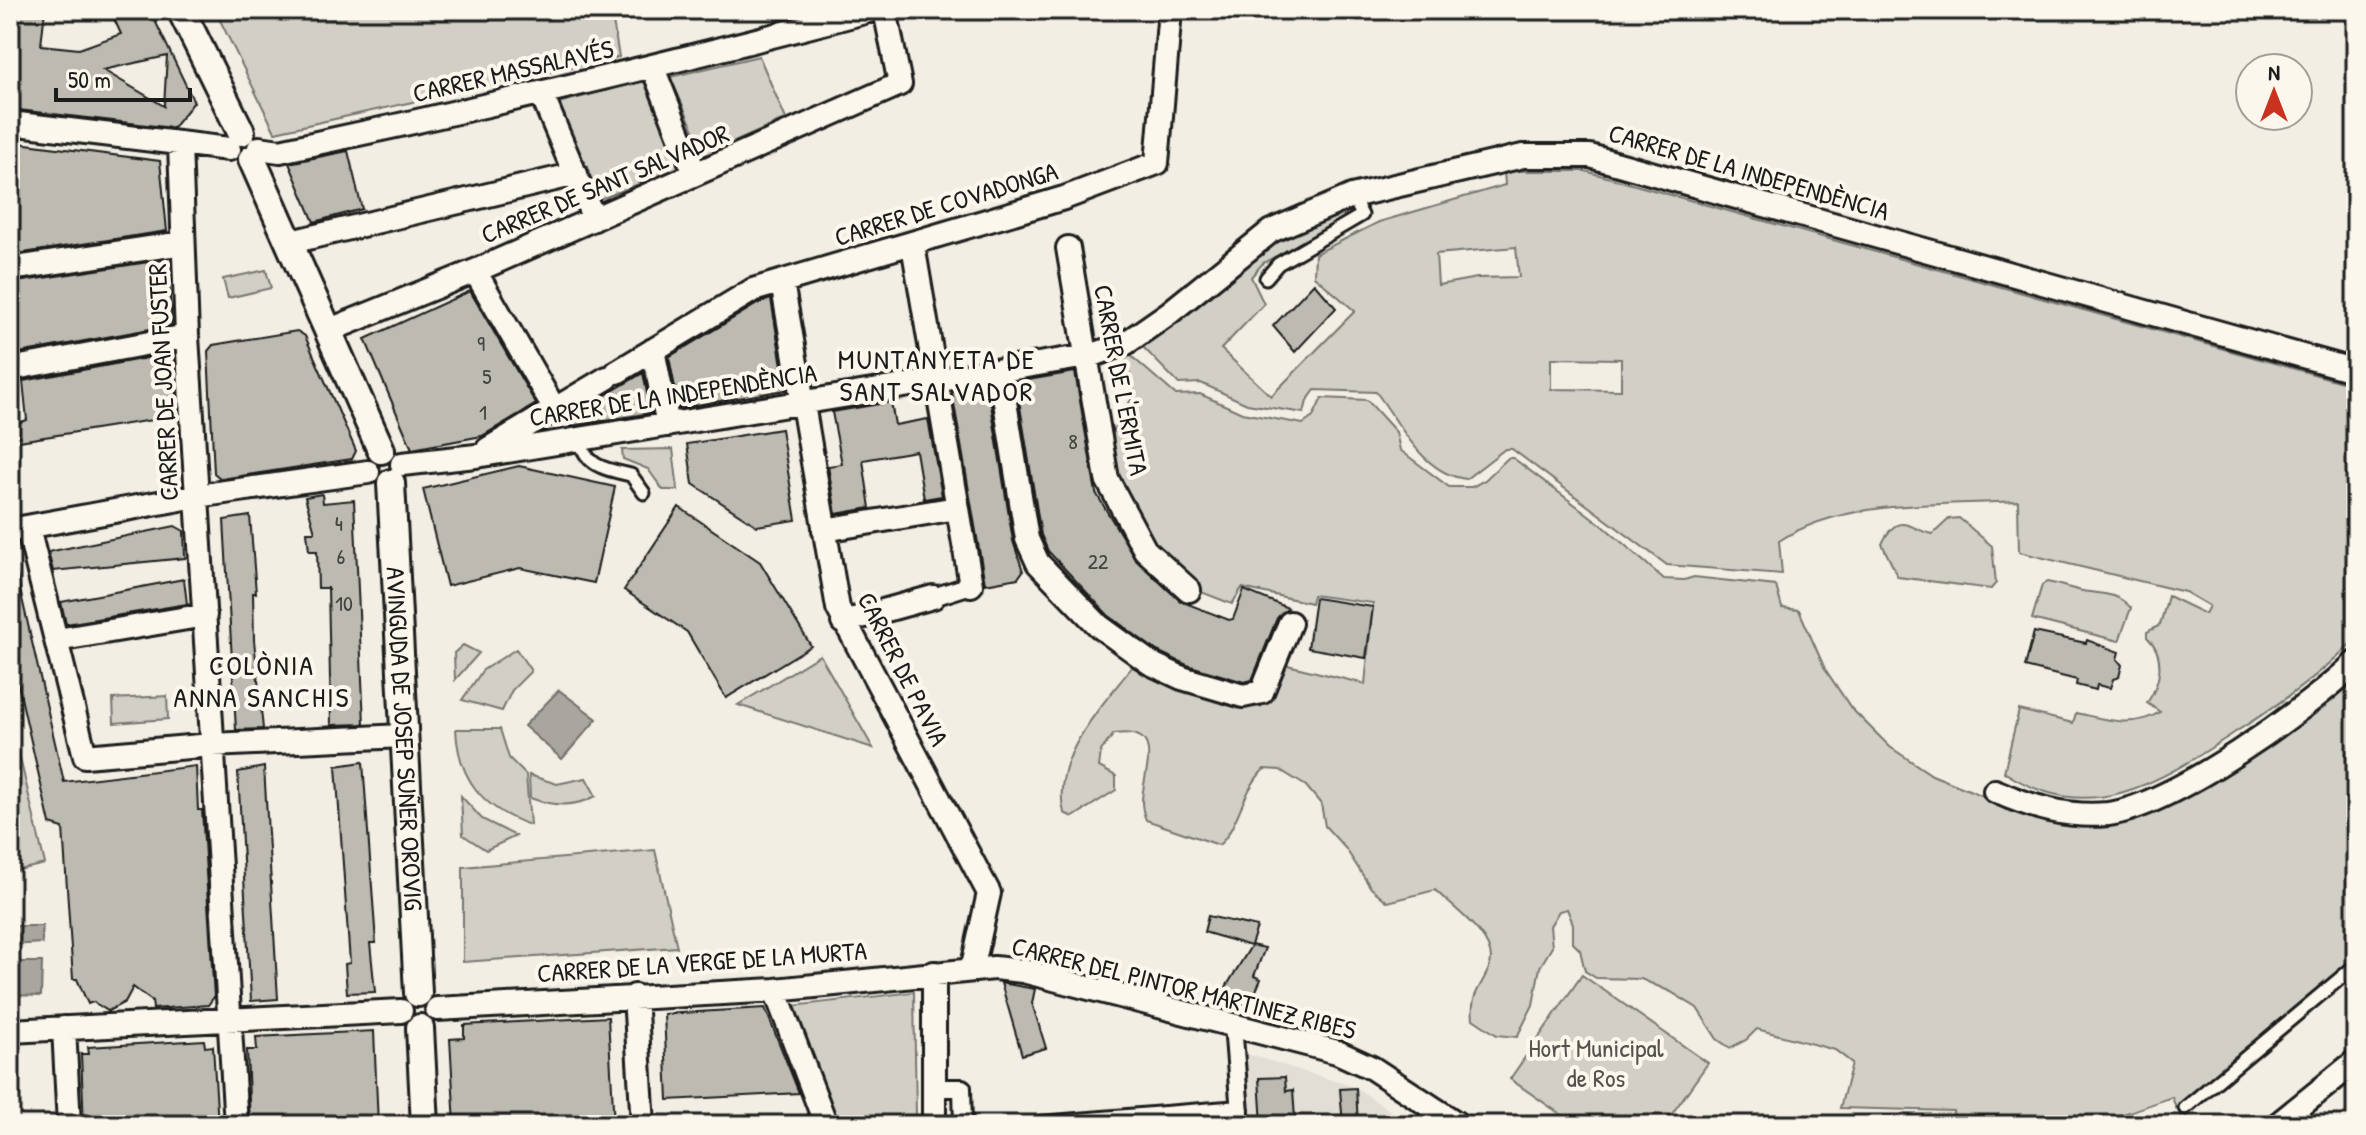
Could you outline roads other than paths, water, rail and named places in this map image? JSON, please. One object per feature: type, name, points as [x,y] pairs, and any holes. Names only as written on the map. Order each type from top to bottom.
[{"type":"street","points":[[181,10],[291,242],[386,467]]},
{"type":"street","name":"CARRER MASSALAVÉS","points":[[10,123],[180,145],[280,151],[653,68],[872,10]]},
{"type":"street","name":"CARRER DE SANT SALVADOR","points":[[330,330],[475,271],[900,84],[885,10]]},
{"type":"street","name":"CARRER DE COVADONGA","points":[[476,456],[753,290],[1064,198],[1157,163],[1170,10]]},
{"type":"street","points":[[653,68],[695,174]]},
{"type":"street","points":[[541,93],[594,219]]},
{"type":"street","name":"CARRER DE JOAN FUSTER","points":[[180,145],[187,336],[236,1125]]},
{"type":"street","name":"CARRER DE LA INDEPENDÈNCIA","points":[[19,529],[197,496],[476,456],[1085,355],[1126,343],[1169,313],[1271,231],[1352,196],[1523,156],[1590,156],[2356,371]]},
{"type":"street","points":[[291,242],[576,174]]},
{"type":"street","points":[[10,269],[183,243]]},
{"type":"street","points":[[843,622],[971,585],[913,245]]},
{"type":"street","name":"CARRER DE L'ERMITA","points":[[1068,248],[1107,479],[1145,550],[1189,590]]},
{"type":"street","points":[[475,271],[555,410]]},
{"type":"street","name":"CARRER DE PAVIA","points":[[782,282],[834,595],[843,622],[989,893],[972,970]]},
{"type":"street","points":[[10,369],[187,336]]},
{"type":"street","points":[[653,350],[668,425]]},
{"type":"street","points":[[1000,371],[1027,539],[1038,563],[1112,637],[1150,663],[1182,678],[1243,696],[1262,692],[1290,623]]},
{"type":"street","name":"AVINGUDA DE JOSEP SUÑER OROVIG","points":[[386,467],[425,1125]]},
{"type":"street","points":[[824,530],[957,508]]},
{"type":"street","points":[[19,529],[57,640],[85,756],[212,745],[403,736]]},
{"type":"street","points":[[57,640],[205,615]]},
{"type":"street","points":[[1995,791],[2062,813],[2108,813],[2131,809],[2173,791],[2303,708],[2356,662]]},
{"type":"street","name":"CARRER DE LA VERGE DE LA MURTA","points":[[10,1031],[775,990],[972,970]]},
{"type":"street","name":"CARRER DEL PINTOR MARTINEZ RIBES","points":[[972,970],[1023,971],[1356,1060],[1459,1125]]},
{"type":"street","points":[[934,973],[934,1125]]},
{"type":"street","points":[[775,990],[826,1125]]},
{"type":"street","points":[[635,996],[643,1125]]},
{"type":"street","points":[[1040,1125],[1240,1117],[1233,1025]]},
{"type":"street","points":[[64,1028],[69,1125]]},
{"type":"street","points":[[2277,1125],[2356,1061]]},
{"type":"street","points":[[934,1088],[962,1088],[963,1125]]},
{"type":"lane","points":[[1266,278],[1278,264],[1362,215],[1352,196]]},
{"type":"lane","points":[[579,438],[583,455],[595,467],[631,475],[644,493]]},
{"type":"lane","points":[[2185,1108],[2356,965]]},
{"type":"district","name":"MUNTANYETA DE SANT SALVADOR","points":[[937,375]]},
{"type":"district","name":"COLÒNIA ANNA SANCHIS","points":[[262,681]]},
{"type":"park label","name":"Hort Municipal de Ros","points":[[1596,1063]]}]
